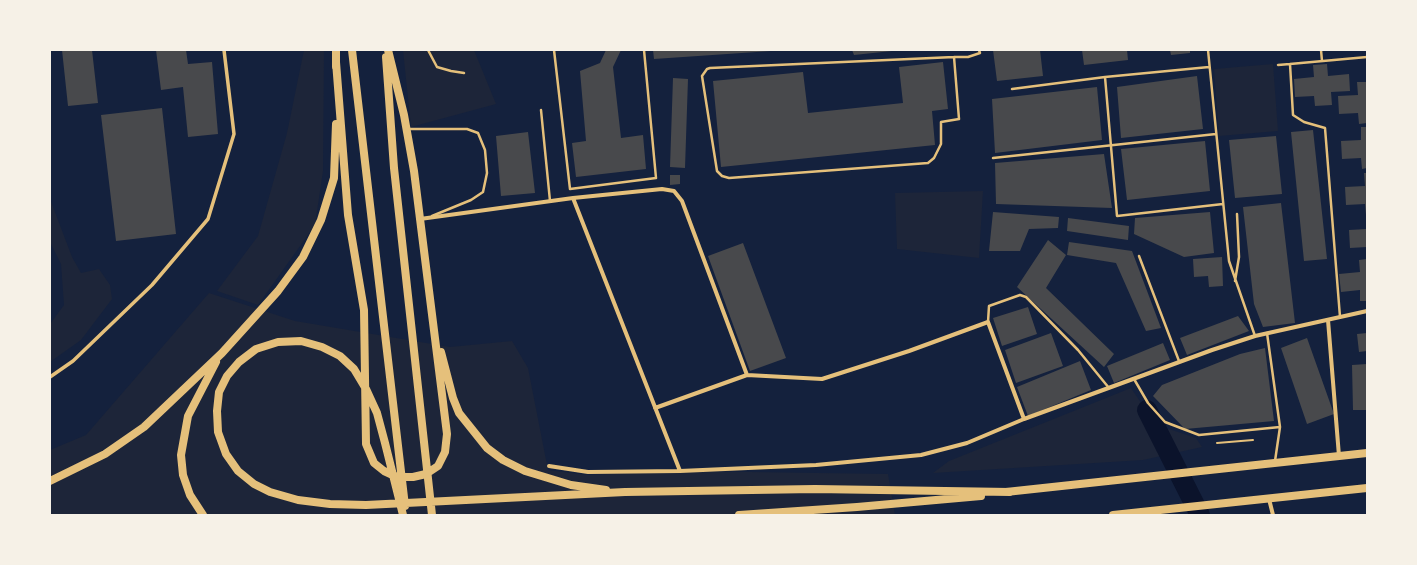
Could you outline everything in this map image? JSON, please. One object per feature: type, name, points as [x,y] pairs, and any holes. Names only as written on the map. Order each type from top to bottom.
[{"type":"highway","points":[[50,481],[64,476],[105,454],[144,426],[222,353],[278,291],[303,257],[322,220],[334,178],[336,50]]},
{"type":"highway","points":[[352,50],[406,515]]},
{"type":"highway","points":[[336,62],[348,215],[364,310],[366,444],[374,463],[384,471],[397,477],[413,477],[426,474],[438,466],[445,452],[447,434],[420,220],[406,129],[387,50]]},
{"type":"highway","points":[[387,50],[394,168],[432,515]]},
{"type":"highway","points":[[428,291],[438,342],[453,398],[459,413],[487,448],[503,460],[525,471],[571,485],[624,492]]},
{"type":"highway","points":[[403,515],[377,413],[354,369],[340,356],[322,347],[301,341],[278,342],[256,349],[238,362],[227,376],[219,392],[217,410],[218,432],[226,454],[238,471],[254,484],[270,492],[298,500],[330,504],[366,505],[624,492],[815,489],[1010,492]]},
{"type":"highway","points":[[204,515],[190,494],[183,476],[181,455],[188,416],[222,353]]},
{"type":"highway","points":[[739,515],[948,500],[1275,462],[1367,453]]},
{"type":"highway","points":[[1113,515],[1184,512],[1269,499],[1367,488]]},
{"type":"street","points":[[50,377],[73,361],[152,285],[208,219],[234,134],[224,50]]},
{"type":"street","points":[[420,220],[430,217],[573,198],[662,189],[674,191],[682,201],[747,375]]},
{"type":"street","points":[[573,198],[680,471]]},
{"type":"street","points":[[549,466],[588,472],[680,471],[816,464],[921,455],[967,443],[1024,419],[1133,378],[1255,336],[1367,311]]},
{"type":"street","points":[[1328,320],[1339,456]]},
{"type":"street","points":[[655,408],[747,375],[822,379],[909,351],[988,322],[1024,419]]},
{"type":"street","points":[[1269,499],[1273,515]]},
{"type":"lane","points":[[428,50],[437,67],[451,72],[464,73]]},
{"type":"lane","points":[[554,50],[570,189],[656,178],[644,50]]},
{"type":"lane","points":[[954,57],[959,119],[941,122],[940,144],[934,158],[928,163],[729,178],[722,176],[717,171],[702,76],[707,69],[954,57],[975,56],[980,53],[979,50]]},
{"type":"lane","points":[[1208,50],[1228,260],[1255,336]]},
{"type":"lane","points":[[1321,50],[1322,61]]},
{"type":"lane","points":[[1278,65],[1367,57]]},
{"type":"lane","points":[[1290,64],[1293,115],[1304,122],[1325,128],[1340,317]]},
{"type":"lane","points":[[1012,89],[1105,77],[1209,67]]},
{"type":"lane","points":[[1105,77],[1117,216],[1223,204]]},
{"type":"lane","points":[[541,110],[550,201]]},
{"type":"lane","points":[[406,129],[467,129],[478,133],[485,150],[487,173],[483,192],[471,200],[430,217]]},
{"type":"lane","points":[[993,158],[1216,134]]},
{"type":"lane","points":[[1235,281],[1239,257],[1237,214]]},
{"type":"lane","points":[[1139,256],[1180,361]]},
{"type":"lane","points":[[988,322],[989,306],[1015,296],[1020,295],[1026,297],[1074,345],[1108,388]]},
{"type":"lane","points":[[1267,333],[1280,427],[1275,462]]},
{"type":"lane","points":[[1133,378],[1148,403],[1165,422],[1199,435],[1280,427]]},
{"type":"path","points":[[1217,442],[1254,440]]},
{"type":"shaded area","points":[[304,50],[324,50],[323,171],[315,225],[258,305],[217,291],[258,236],[287,133]]},
{"type":"shaded area","points":[[403,50],[474,50],[496,104],[411,127]]},
{"type":"shaded area","points":[[1273,64],[1278,131],[1219,136],[1214,69]]},
{"type":"shaded area","points":[[983,191],[979,258],[897,249],[895,193]]},
{"type":"shaded area","points":[[50,199],[72,257],[81,273],[99,269],[110,285],[112,299],[81,340],[50,362],[50,324],[64,305],[61,264],[50,242]]},
{"type":"shaded area","points":[[209,293],[295,321],[450,347],[512,341],[528,368],[548,470],[588,475],[680,471],[888,474],[895,515],[50,515],[50,450],[86,435]]},
{"type":"shaded area","points":[[1131,388],[1150,416],[1166,428],[1196,438],[1202,447],[1143,460],[933,473],[949,461]]},
{"type":"building","points":[[62,50],[92,50],[98,103],[68,106]]},
{"type":"building","points":[[156,50],[186,50],[188,64],[212,62],[218,134],[188,137],[183,87],[161,90]]},
{"type":"building","points":[[606,50],[621,50],[613,67],[621,138],[643,135],[646,169],[576,177],[572,143],[586,141],[580,71],[600,63]]},
{"type":"building","points":[[653,50],[771,50],[771,51],[654,59]]},
{"type":"building","points":[[852,50],[892,50],[892,51],[854,55]]},
{"type":"building","points":[[993,50],[1040,50],[1043,76],[997,81]]},
{"type":"building","points":[[1082,50],[1127,50],[1128,60],[1084,65]]},
{"type":"building","points":[[1170,50],[1190,50],[1190,53],[1171,55]]},
{"type":"building","points":[[943,62],[948,109],[932,111],[935,145],[721,167],[713,81],[803,72],[808,113],[903,103],[899,67]]},
{"type":"building","points":[[1327,64],[1328,76],[1349,74],[1350,91],[1331,92],[1332,105],[1315,106],[1314,96],[1295,97],[1294,79],[1314,77],[1313,65]]},
{"type":"building","points":[[1197,76],[1203,129],[1121,138],[1117,87]]},
{"type":"building","points":[[673,78],[688,79],[685,168],[670,167]]},
{"type":"building","points":[[1357,82],[1367,82],[1367,123],[1359,124],[1358,113],[1339,114],[1338,96],[1358,95]]},
{"type":"building","points":[[1097,87],[1102,140],[995,153],[992,99]]},
{"type":"building","points":[[162,108],[176,234],[116,241],[101,115]]},
{"type":"building","points":[[1361,127],[1367,127],[1367,168],[1362,169],[1361,158],[1342,159],[1341,141],[1361,140]]},
{"type":"building","points":[[1313,130],[1327,259],[1304,261],[1291,132]]},
{"type":"building","points":[[528,132],[535,193],[501,196],[496,136]]},
{"type":"building","points":[[1276,136],[1282,194],[1235,198],[1229,140]]},
{"type":"building","points":[[1205,141],[1210,191],[1127,200],[1121,149]]},
{"type":"building","points":[[1104,154],[1112,208],[996,204],[995,163]]},
{"type":"building","points":[[1364,173],[1367,173],[1366,215],[1365,204],[1346,205],[1345,187],[1365,186]]},
{"type":"building","points":[[670,175],[680,175],[680,184],[670,185]]},
{"type":"building","points":[[1281,203],[1295,323],[1263,327],[1254,304],[1243,207]]},
{"type":"building","points":[[993,212],[1059,217],[1058,228],[1029,229],[1020,251],[989,251]]},
{"type":"building","points":[[1210,212],[1214,253],[1184,257],[1134,234],[1135,218]]},
{"type":"building","points":[[1068,218],[1129,226],[1128,240],[1067,231]]},
{"type":"building","points":[[1367,229],[1367,247],[1350,248],[1349,230]]},
{"type":"building","points":[[1048,240],[1066,255],[1046,288],[1114,354],[1104,367],[1017,287]]},
{"type":"building","points":[[1069,242],[1132,251],[1161,328],[1146,331],[1116,263],[1067,255]]},
{"type":"building","points":[[743,243],[786,358],[750,371],[708,256]]},
{"type":"building","points":[[1222,257],[1223,286],[1209,287],[1208,276],[1194,277],[1193,259]]},
{"type":"building","points":[[1367,259],[1367,301],[1360,301],[1360,290],[1341,292],[1339,274],[1360,272],[1359,260]]},
{"type":"building","points":[[1028,307],[1037,334],[1002,346],[993,318]]},
{"type":"building","points":[[1238,316],[1249,331],[1187,355],[1180,338]]},
{"type":"building","points":[[1051,333],[1063,366],[1016,383],[1005,350]]},
{"type":"building","points":[[1367,333],[1367,351],[1359,352],[1357,334]]},
{"type":"building","points":[[1307,338],[1334,414],[1307,424],[1281,348]]},
{"type":"building","points":[[1163,343],[1170,360],[1114,383],[1107,366]]},
{"type":"building","points":[[1265,348],[1274,421],[1185,429],[1153,396],[1162,385],[1240,354]]},
{"type":"building","points":[[1080,361],[1091,390],[1028,416],[1017,387]]},
{"type":"building","points":[[1367,364],[1367,410],[1353,410],[1352,365]]},
{"type":"waterway","points":[[1147,410],[1200,515]]}]
